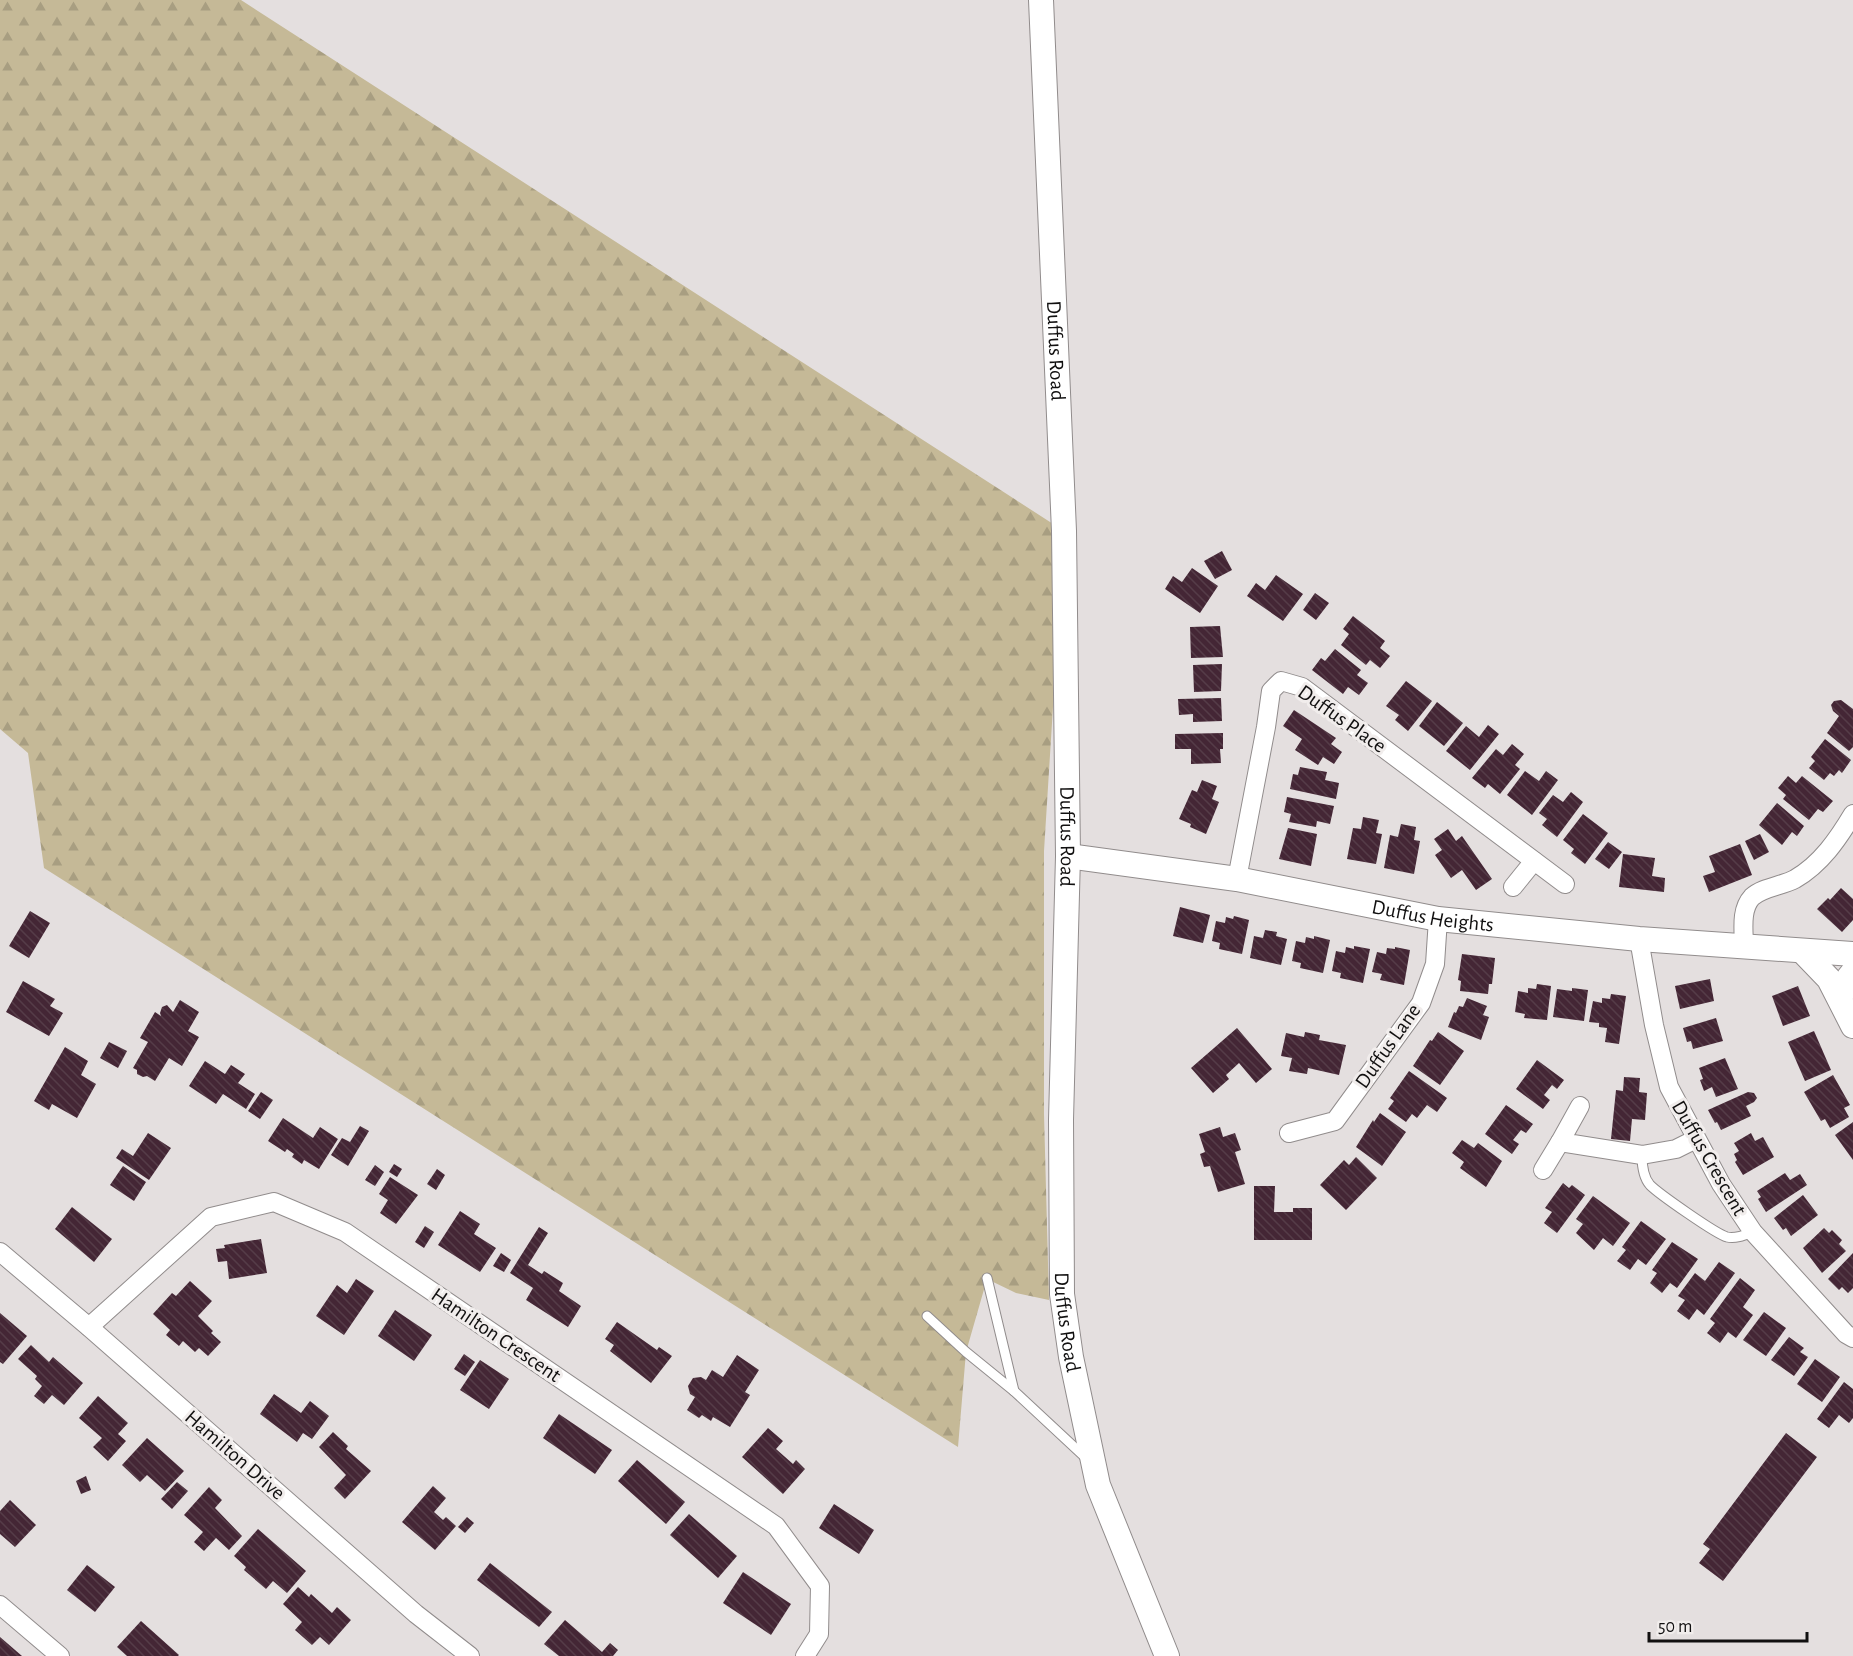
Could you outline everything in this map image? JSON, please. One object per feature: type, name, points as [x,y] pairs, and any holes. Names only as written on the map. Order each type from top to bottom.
[{"type":"main road","name":"Duffus Road","points":[[1041,0],[1064,531],[1068,856],[1061,1120],[1062,1294],[1071,1357],[1098,1485],[1167,1656]]},
{"type":"main road","name":"Duffus Heights","points":[[1068,856],[1237,879],[1438,919],[1639,939],[1853,954]]},
{"type":"main road","points":[[1803,952],[1829,979],[1853,1026]]},
{"type":"main road","points":[[1840,998],[1853,972]]},
{"type":"street","name":"Duffus Place","points":[[1237,879],[1271,692],[1281,681],[1302,687],[1565,885]]},
{"type":"street","points":[[1744,946],[1744,912],[1752,897],[1794,879],[1821,859],[1837,840],[1853,814]]},
{"type":"street","points":[[1513,887],[1534,861]]},
{"type":"street","name":"Duffus Lane","points":[[1289,1133],[1335,1120],[1421,1003],[1435,964],[1438,919]]},
{"type":"street","name":"Duffus Crescent","points":[[1639,939],[1654,1025],[1669,1087],[1696,1139],[1721,1184],[1754,1232],[1846,1334],[1853,1338]]},
{"type":"street","points":[[1543,1170],[1580,1106]]},
{"type":"street","points":[[1560,1142],[1642,1155],[1676,1149],[1696,1139]]},
{"type":"street","name":"Hamilton Crescent","points":[[89,1327],[211,1217],[274,1202],[345,1232],[776,1526],[820,1586],[819,1635],[805,1656]]},
{"type":"street","name":"Hamilton Drive","points":[[0,1252],[89,1327],[416,1614],[470,1656]]},
{"type":"street","points":[[0,1605],[60,1656]]},
{"type":"lane","points":[[1642,1155],[1642,1169],[1649,1184],[1701,1222],[1720,1235],[1730,1238],[1754,1232]]},
{"type":"lane","points":[[987,1278],[1014,1391]]},
{"type":"lane","points":[[927,1316],[966,1352],[1014,1391],[1092,1464]]},
{"type":"green space","points":[[0,0],[241,0],[1064,531],[1044,851],[1044,1114],[1049,1300],[1016,1293],[987,1279],[966,1352],[958,1447],[44,868],[28,753],[0,729]]},
{"type":"building","points":[[1222,551],[1232,570],[1215,579],[1204,561]]},
{"type":"building","points":[[1192,568],[1218,586],[1200,613],[1165,589],[1173,576],[1182,582]]},
{"type":"building","points":[[1276,575],[1303,594],[1283,621],[1247,596],[1256,583],[1265,590]]},
{"type":"building","points":[[1315,593],[1329,603],[1316,620],[1303,610]]},
{"type":"building","points":[[1353,616],[1385,641],[1380,648],[1390,656],[1380,668],[1370,660],[1366,665],[1341,645],[1349,634],[1343,629]]},
{"type":"building","points":[[1220,626],[1223,657],[1191,658],[1190,627]]},
{"type":"building","points":[[1335,649],[1361,670],[1357,675],[1368,683],[1359,695],[1348,687],[1343,694],[1312,670],[1321,658],[1325,661]]},
{"type":"building","points":[[1222,664],[1221,691],[1194,692],[1193,665]]},
{"type":"building","points":[[1406,681],[1432,701],[1408,731],[1395,720],[1399,715],[1386,706]]},
{"type":"building","points":[[1221,698],[1222,721],[1193,722],[1193,714],[1179,715],[1178,699]]},
{"type":"building","points":[[1841,700],[1853,709],[1853,747],[1849,751],[1827,733],[1839,716],[1833,711],[1831,705],[1834,701]]},
{"type":"building","points":[[1437,702],[1463,723],[1444,746],[1419,726]]},
{"type":"building","points":[[1294,710],[1336,738],[1331,744],[1342,752],[1334,764],[1323,757],[1318,765],[1295,750],[1302,739],[1283,726]]},
{"type":"building","points":[[1488,725],[1499,734],[1470,770],[1446,751],[1466,726],[1479,737]]},
{"type":"building","points":[[1223,733],[1223,749],[1220,749],[1221,763],[1191,764],[1191,749],[1175,749],[1175,734]]},
{"type":"building","points":[[1825,739],[1851,760],[1842,773],[1839,770],[1834,776],[1830,773],[1824,780],[1809,768],[1815,761],[1811,757]]},
{"type":"building","points":[[1512,744],[1524,754],[1515,765],[1520,769],[1500,794],[1488,784],[1485,788],[1472,778],[1496,749],[1503,755]]},
{"type":"building","points":[[1300,767],[1327,772],[1325,780],[1339,783],[1336,799],[1290,789],[1293,774],[1298,775]]},
{"type":"building","points":[[1525,771],[1539,781],[1546,771],[1558,780],[1532,815],[1507,795]]},
{"type":"building","points":[[1788,776],[1796,783],[1802,776],[1833,801],[1823,812],[1818,809],[1809,820],[1783,799],[1786,795],[1778,788]]},
{"type":"building","points":[[1202,780],[1217,786],[1212,799],[1219,802],[1206,834],[1179,819],[1192,790],[1197,792]]},
{"type":"building","points":[[1571,792],[1583,802],[1557,837],[1542,825],[1547,819],[1539,813],[1553,795],[1563,802]]},
{"type":"building","points":[[1287,797],[1334,806],[1330,824],[1317,821],[1316,827],[1289,822],[1291,814],[1284,812]]},
{"type":"building","points":[[1777,803],[1804,826],[1797,836],[1792,832],[1782,845],[1759,825]]},
{"type":"building","points":[[1583,814],[1608,833],[1585,864],[1571,853],[1574,849],[1563,840]]},
{"type":"building","points":[[1363,817],[1379,820],[1376,833],[1382,834],[1376,864],[1347,859],[1353,828],[1361,829]]},
{"type":"building","points":[[1401,824],[1416,827],[1414,840],[1420,841],[1414,874],[1384,868],[1390,835],[1398,837]]},
{"type":"building","points":[[1288,828],[1317,834],[1311,866],[1279,859]]},
{"type":"building","points":[[1448,829],[1456,841],[1462,836],[1492,879],[1476,890],[1462,870],[1451,878],[1435,855],[1442,850],[1434,839]]},
{"type":"building","points":[[1760,834],[1769,852],[1754,860],[1745,841]]},
{"type":"building","points":[[1608,842],[1622,852],[1609,869],[1595,859]]},
{"type":"building","points":[[1740,844],[1752,875],[1709,892],[1703,876],[1715,872],[1709,856]]},
{"type":"building","points":[[1623,854],[1655,858],[1652,876],[1665,878],[1664,892],[1619,887]]},
{"type":"building","points":[[1841,888],[1853,899],[1853,920],[1842,932],[1817,909]]},
{"type":"building","points":[[1180,907],[1210,915],[1203,943],[1173,936]]},
{"type":"building","points":[[30,911],[50,923],[29,958],[9,946]]},
{"type":"building","points":[[1234,916],[1249,920],[1242,954],[1219,949],[1220,943],[1212,941],[1216,921],[1225,923],[1226,917],[1233,919]]},
{"type":"building","points":[[1265,930],[1277,932],[1276,936],[1287,939],[1281,965],[1250,958],[1254,936],[1263,938]]},
{"type":"building","points":[[1314,936],[1330,940],[1323,973],[1300,968],[1301,963],[1292,961],[1296,941],[1305,943],[1306,937],[1314,939]]},
{"type":"building","points":[[1354,946],[1370,949],[1363,983],[1340,978],[1341,973],[1332,971],[1336,951],[1345,953],[1346,947],[1354,949]]},
{"type":"building","points":[[1395,947],[1410,950],[1404,985],[1380,980],[1382,974],[1372,972],[1377,952],[1386,954],[1387,948],[1395,949]]},
{"type":"building","points":[[1462,954],[1495,958],[1492,984],[1489,984],[1488,994],[1460,991],[1461,981],[1458,980]]},
{"type":"building","points":[[1710,979],[1714,1001],[1680,1009],[1675,986]]},
{"type":"building","points":[[23,981],[55,999],[50,1006],[63,1013],[49,1036],[6,1012]]},
{"type":"building","points":[[1537,984],[1551,986],[1547,1020],[1524,1018],[1525,1014],[1515,1012],[1518,991],[1528,993],[1528,988],[1536,989]]},
{"type":"building","points":[[1798,986],[1810,1016],[1783,1026],[1772,996]]},
{"type":"building","points":[[1572,988],[1588,990],[1584,1021],[1553,1017],[1557,989],[1572,991]]},
{"type":"building","points":[[1611,994],[1626,996],[1619,1044],[1605,1042],[1607,1028],[1599,1027],[1599,1023],[1589,1022],[1593,1001],[1602,1003],[1602,998],[1610,999]]},
{"type":"building","points":[[1467,998],[1487,1006],[1483,1015],[1489,1017],[1481,1040],[1448,1027],[1454,1012],[1456,1013],[1459,1006],[1463,1007]]},
{"type":"building","points":[[180,1000],[199,1012],[188,1031],[199,1037],[182,1066],[169,1058],[155,1081],[137,1074],[137,1070],[133,1068],[148,1042],[140,1038],[155,1012],[161,1016],[162,1007],[167,1005],[173,1012]]},
{"type":"building","points":[[1716,1018],[1723,1041],[1693,1049],[1691,1041],[1687,1042],[1683,1028]]},
{"type":"building","points":[[1237,1028],[1272,1069],[1256,1083],[1239,1063],[1226,1075],[1229,1079],[1213,1093],[1191,1068]]},
{"type":"building","points":[[1814,1031],[1831,1070],[1805,1081],[1788,1042]]},
{"type":"building","points":[[1305,1032],[1320,1035],[1319,1040],[1346,1045],[1339,1075],[1308,1068],[1307,1074],[1289,1071],[1292,1058],[1281,1056],[1286,1033],[1304,1037]]},
{"type":"building","points":[[1438,1032],[1464,1051],[1440,1085],[1413,1066]]},
{"type":"building","points":[[109,1042],[127,1051],[118,1068],[100,1058]]},
{"type":"building","points":[[65,1047],[88,1061],[81,1075],[96,1084],[77,1118],[52,1104],[49,1110],[34,1101]]},
{"type":"building","points":[[1725,1058],[1738,1089],[1716,1097],[1712,1087],[1704,1091],[1699,1068]]},
{"type":"building","points":[[1537,1060],[1564,1080],[1557,1089],[1552,1085],[1544,1095],[1550,1100],[1543,1109],[1516,1089]]},
{"type":"building","points":[[205,1061],[225,1074],[231,1065],[245,1074],[238,1083],[255,1094],[246,1109],[223,1094],[216,1104],[189,1086]]},
{"type":"building","points":[[1409,1071],[1447,1098],[1437,1112],[1427,1105],[1417,1118],[1412,1114],[1406,1122],[1388,1109],[1394,1101],[1390,1098]]},
{"type":"building","points":[[1833,1075],[1850,1105],[1844,1108],[1849,1117],[1830,1128],[1825,1119],[1821,1121],[1804,1092]]},
{"type":"building","points":[[1624,1077],[1640,1078],[1639,1092],[1647,1093],[1645,1120],[1632,1119],[1630,1141],[1611,1139],[1616,1090],[1623,1091]]},
{"type":"building","points":[[261,1092],[273,1100],[260,1119],[248,1111]]},
{"type":"building","points":[[1748,1092],[1754,1093],[1757,1098],[1746,1106],[1751,1116],[1721,1130],[1708,1110]]},
{"type":"building","points":[[1506,1105],[1533,1124],[1526,1133],[1521,1130],[1513,1140],[1519,1144],[1512,1154],[1485,1134]]},
{"type":"building","points":[[1380,1113],[1406,1132],[1382,1166],[1356,1147]]},
{"type":"building","points":[[283,1118],[313,1138],[320,1127],[338,1139],[319,1169],[304,1160],[302,1164],[292,1157],[294,1154],[287,1149],[285,1152],[268,1141]]},
{"type":"building","points":[[1853,1122],[1853,1160],[1835,1135]]},
{"type":"building","points":[[360,1126],[369,1131],[348,1166],[331,1155],[342,1138],[350,1142]]},
{"type":"building","points":[[1220,1127],[1223,1137],[1235,1133],[1241,1150],[1235,1152],[1245,1184],[1218,1192],[1210,1166],[1204,1167],[1200,1154],[1205,1152],[1199,1134]]},
{"type":"building","points":[[148,1133],[171,1148],[149,1180],[116,1158],[122,1149],[133,1156]]},
{"type":"building","points":[[1751,1133],[1755,1141],[1763,1137],[1774,1157],[1743,1175],[1735,1162],[1737,1160],[1734,1154],[1739,1151],[1734,1143]]},
{"type":"building","points":[[1462,1140],[1474,1148],[1478,1143],[1502,1161],[1486,1187],[1460,1168],[1464,1162],[1452,1153]]},
{"type":"building","points":[[1356,1157],[1377,1178],[1346,1210],[1320,1185],[1344,1160],[1349,1165]]},
{"type":"building","points":[[394,1164],[402,1169],[397,1177],[389,1172]]},
{"type":"building","points":[[375,1165],[384,1172],[375,1186],[365,1180]]},
{"type":"building","points":[[123,1166],[146,1182],[134,1201],[110,1185]]},
{"type":"building","points":[[437,1169],[445,1175],[436,1190],[427,1184]]},
{"type":"building","points":[[1785,1173],[1790,1180],[1800,1174],[1807,1185],[1766,1212],[1758,1199],[1761,1197],[1757,1191]]},
{"type":"building","points":[[390,1177],[418,1195],[396,1224],[380,1213],[388,1200],[379,1194]]},
{"type":"building","points":[[1563,1183],[1569,1188],[1572,1185],[1585,1195],[1557,1233],[1544,1223],[1552,1212],[1545,1208]]},
{"type":"building","points":[[1254,1186],[1275,1186],[1274,1212],[1293,1212],[1293,1208],[1312,1208],[1312,1240],[1254,1240]]},
{"type":"building","points":[[1803,1195],[1818,1215],[1791,1236],[1786,1228],[1783,1230],[1774,1218]]},
{"type":"building","points":[[1593,1196],[1630,1223],[1613,1246],[1603,1238],[1594,1250],[1576,1233],[1583,1224],[1576,1219]]},
{"type":"building","points":[[72,1207],[112,1239],[94,1262],[55,1229]]},
{"type":"building","points":[[460,1211],[480,1224],[474,1234],[496,1248],[480,1272],[438,1245]]},
{"type":"building","points":[[1641,1221],[1666,1239],[1646,1265],[1638,1259],[1630,1270],[1617,1261],[1626,1250],[1622,1247]]},
{"type":"building","points":[[425,1226],[434,1232],[424,1248],[415,1242]]},
{"type":"building","points":[[539,1227],[548,1233],[528,1265],[542,1274],[544,1271],[563,1283],[559,1291],[581,1306],[568,1327],[526,1300],[533,1288],[510,1273]]},
{"type":"building","points":[[1824,1228],[1829,1233],[1832,1230],[1842,1240],[1839,1244],[1846,1251],[1822,1273],[1803,1248]]},
{"type":"building","points":[[261,1239],[267,1273],[229,1279],[227,1261],[218,1262],[216,1249],[225,1248],[224,1245]]},
{"type":"building","points":[[1672,1242],[1698,1259],[1677,1288],[1670,1283],[1662,1293],[1650,1283],[1657,1273],[1652,1270]]},
{"type":"building","points":[[501,1253],[511,1260],[504,1272],[493,1266]]},
{"type":"building","points":[[1853,1253],[1853,1288],[1848,1293],[1842,1287],[1839,1290],[1828,1279]]},
{"type":"building","points":[[1719,1262],[1735,1273],[1704,1315],[1697,1309],[1689,1320],[1677,1311],[1685,1300],[1678,1296],[1695,1273],[1705,1281]]},
{"type":"building","points":[[1740,1278],[1755,1290],[1743,1307],[1753,1315],[1736,1338],[1728,1332],[1720,1343],[1707,1333],[1715,1323],[1710,1319]]},
{"type":"building","points":[[356,1279],[374,1291],[344,1335],[316,1316],[337,1285],[347,1293]]},
{"type":"building","points":[[190,1281],[212,1301],[198,1316],[221,1342],[208,1356],[199,1348],[195,1352],[183,1341],[179,1346],[166,1335],[170,1330],[153,1314],[172,1293],[176,1296]]},
{"type":"building","points":[[395,1310],[432,1335],[414,1361],[378,1336]]},
{"type":"building","points":[[1764,1312],[1786,1328],[1766,1356],[1743,1340]]},
{"type":"building","points":[[0,1313],[27,1336],[3,1364],[0,1362]]},
{"type":"building","points":[[617,1322],[657,1350],[659,1347],[672,1356],[651,1383],[610,1351],[614,1345],[605,1339]]},
{"type":"building","points":[[1789,1337],[1804,1348],[1800,1352],[1808,1357],[1794,1376],[1771,1360]]},
{"type":"building","points":[[31,1345],[49,1362],[53,1357],[83,1383],[64,1405],[52,1395],[44,1404],[34,1396],[42,1386],[35,1379],[37,1376],[18,1359]]},
{"type":"building","points":[[464,1354],[475,1362],[465,1376],[454,1369]]},
{"type":"building","points":[[737,1355],[759,1370],[745,1392],[750,1395],[730,1427],[713,1417],[711,1421],[702,1415],[699,1418],[687,1410],[695,1397],[690,1394],[688,1386],[693,1378],[701,1377],[706,1380],[712,1370],[723,1377]]},
{"type":"building","points":[[1815,1359],[1840,1377],[1822,1402],[1797,1384]]},
{"type":"building","points":[[480,1360],[509,1379],[489,1409],[460,1390]]},
{"type":"building","points":[[1844,1382],[1853,1389],[1853,1418],[1849,1423],[1839,1415],[1829,1428],[1817,1419]]},
{"type":"building","points":[[274,1394],[301,1413],[310,1401],[329,1416],[312,1439],[303,1433],[297,1442],[260,1414]]},
{"type":"building","points":[[98,1396],[128,1423],[118,1434],[126,1441],[108,1461],[93,1447],[102,1438],[79,1418]]},
{"type":"building","points":[[559,1414],[612,1450],[595,1474],[543,1438]]},
{"type":"building","points":[[768,1428],[783,1441],[776,1449],[793,1464],[796,1460],[805,1469],[783,1494],[742,1457]]},
{"type":"building","points":[[333,1432],[348,1446],[346,1449],[371,1471],[345,1499],[334,1488],[346,1475],[319,1447]]},
{"type":"building","points":[[1786,1433],[1817,1457],[1723,1581],[1699,1563],[1710,1549],[1703,1544]]},
{"type":"building","points":[[147,1438],[184,1471],[165,1491],[147,1475],[140,1482],[122,1465]]},
{"type":"building","points":[[637,1460],[685,1502],[666,1524],[618,1481]]},
{"type":"building","points":[[86,1476],[91,1490],[81,1494],[76,1481]]},
{"type":"building","points":[[177,1482],[188,1491],[172,1509],[161,1499]]},
{"type":"building","points":[[433,1486],[446,1498],[434,1512],[443,1520],[446,1517],[456,1526],[435,1550],[402,1522]]},
{"type":"building","points":[[209,1487],[222,1500],[215,1508],[242,1536],[229,1550],[216,1538],[204,1551],[194,1542],[203,1532],[184,1515]]},
{"type":"building","points":[[10,1500],[36,1525],[15,1547],[0,1534],[0,1511]]},
{"type":"building","points":[[834,1504],[874,1530],[859,1554],[819,1528]]},
{"type":"building","points":[[689,1514],[737,1556],[718,1578],[670,1535]]},
{"type":"building","points":[[467,1517],[474,1523],[465,1533],[458,1527]]},
{"type":"building","points":[[258,1529],[306,1571],[287,1593],[273,1581],[266,1589],[244,1570],[246,1567],[234,1556]]},
{"type":"building","points":[[490,1563],[552,1612],[539,1627],[477,1580]]},
{"type":"building","points":[[87,1565],[115,1587],[95,1612],[67,1590]]},
{"type":"building","points":[[743,1572],[791,1604],[771,1635],[723,1603]]},
{"type":"building","points":[[298,1587],[309,1597],[311,1594],[332,1613],[337,1607],[351,1620],[329,1645],[320,1637],[312,1645],[295,1630],[302,1622],[283,1604]]},
{"type":"building","points":[[565,1620],[602,1652],[610,1643],[618,1650],[613,1656],[559,1656],[544,1644]]},
{"type":"building","points":[[141,1621],[179,1655],[127,1656],[117,1647]]},
{"type":"building","points":[[0,1637],[22,1656],[0,1656]]}]
